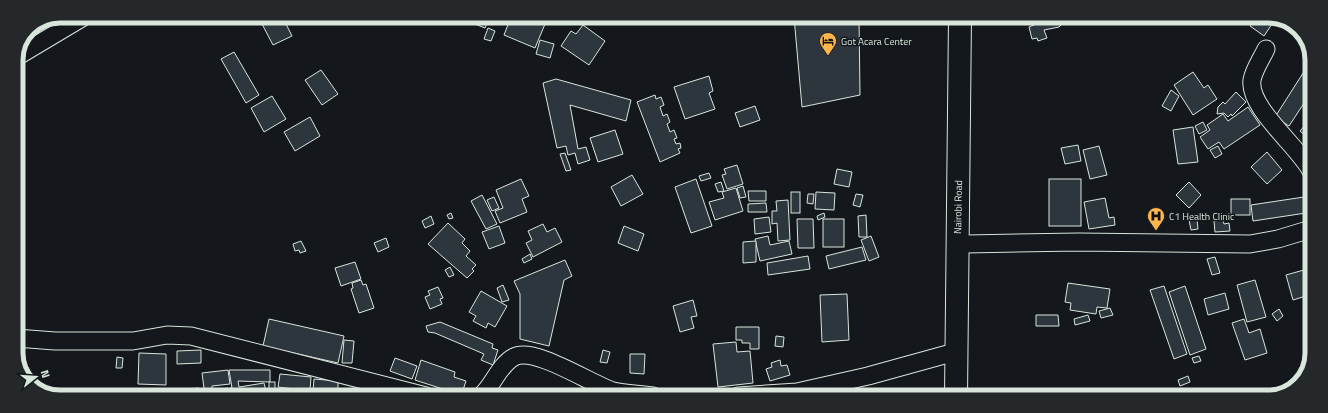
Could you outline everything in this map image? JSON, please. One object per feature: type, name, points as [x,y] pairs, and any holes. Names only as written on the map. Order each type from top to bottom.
[{"type":"highway","name":"Nairobi Road","points":[[956,390],[960,23]]},
{"type":"highway","name":"Nairobi Road","points":[[967,390],[966,244],[969,23]]},
{"type":"street","points":[[24,52],[73,23]]},
{"type":"street","points":[[1266,49],[1252,78],[1252,89],[1262,108],[1305,164]]},
{"type":"street","points":[[966,244],[1078,242],[1250,244],[1278,239],[1305,231]]},
{"type":"street","points":[[23,339],[55,341],[133,341],[166,335],[191,336],[402,390]]},
{"type":"street","points":[[806,390],[868,376],[956,352]]},
{"type":"street","points":[[489,390],[504,363],[516,356],[526,354],[554,364],[611,390]]},
{"type":"building","points":[[286,23],[292,36],[273,45],[262,24]]},
{"type":"building","points":[[472,23],[487,23],[485,28]]},
{"type":"building","points":[[509,23],[545,24],[535,48],[504,35]]},
{"type":"building","name":"Got Acara Center","points":[[795,23],[859,23],[860,95],[802,107]]},
{"type":"building","points":[[1063,23],[1059,27],[1044,30],[1047,38],[1038,41],[1037,38],[1032,39],[1029,27],[1036,24]]},
{"type":"building","points":[[1252,23],[1273,23],[1264,36],[1250,26]]},
{"type":"building","points":[[583,25],[605,41],[589,65],[561,46],[571,31],[576,34]]},
{"type":"building","points":[[488,28],[495,31],[491,41],[484,39]]},
{"type":"building","points":[[540,40],[554,44],[550,58],[536,54]]},
{"type":"building","points":[[234,52],[259,95],[246,103],[221,59]]},
{"type":"building","points":[[321,70],[338,94],[322,105],[305,80]]},
{"type":"building","points":[[1305,70],[1305,102],[1289,126],[1275,117]]},
{"type":"building","points":[[1193,72],[1204,88],[1208,85],[1217,99],[1193,115],[1174,85]]},
{"type":"building","points":[[709,76],[713,91],[709,93],[715,109],[685,119],[674,87]]},
{"type":"building","points":[[556,79],[631,100],[626,121],[570,105],[578,149],[586,147],[590,160],[578,164],[575,153],[568,155],[566,146],[557,148],[543,83]]},
{"type":"building","points":[[1171,90],[1179,96],[1171,111],[1162,106]]},
{"type":"building","points":[[1236,92],[1246,102],[1232,116],[1231,114],[1228,117],[1224,113],[1217,114],[1218,107],[1223,102],[1225,104]]},
{"type":"building","points":[[655,95],[656,99],[661,97],[664,105],[660,107],[663,116],[667,114],[670,122],[667,124],[670,132],[674,130],[677,138],[674,139],[676,144],[680,143],[681,148],[678,149],[680,153],[660,162],[637,102]]},
{"type":"building","points":[[272,96],[286,119],[264,132],[251,108]]},
{"type":"building","points":[[755,106],[760,120],[740,127],[735,113]]},
{"type":"building","points":[[1248,107],[1260,125],[1224,149],[1219,142],[1208,149],[1200,137],[1210,130],[1207,125],[1223,114],[1228,121]]},
{"type":"building","points":[[310,117],[320,136],[295,151],[284,132]]},
{"type":"building","points":[[1203,122],[1207,130],[1199,134],[1195,126]]},
{"type":"building","points":[[1305,125],[1305,136],[1300,131]]},
{"type":"building","points":[[1193,127],[1198,162],[1178,164],[1173,130]]},
{"type":"building","points":[[615,130],[623,154],[598,162],[590,138]]},
{"type":"building","points":[[1078,145],[1081,161],[1065,164],[1061,148]]},
{"type":"building","points":[[1099,146],[1107,175],[1090,179],[1083,150]]},
{"type":"building","points":[[1218,146],[1222,154],[1215,158],[1210,150]]},
{"type":"building","points":[[1267,152],[1282,170],[1267,184],[1251,167]]},
{"type":"building","points":[[565,153],[571,170],[566,171],[560,154]]},
{"type":"building","points":[[737,165],[743,184],[727,189],[722,175],[726,174],[724,169]]},
{"type":"building","points":[[837,169],[852,172],[849,187],[834,184]]},
{"type":"building","points":[[709,173],[711,178],[701,181],[699,176]]},
{"type":"building","points":[[632,175],[643,194],[621,206],[611,187]]},
{"type":"building","points":[[521,179],[529,196],[522,199],[527,212],[500,223],[495,211],[503,208],[496,190]]},
{"type":"building","points":[[696,179],[712,226],[691,233],[675,187]]},
{"type":"building","points":[[1049,179],[1081,179],[1081,226],[1049,226]]},
{"type":"building","points":[[721,182],[724,191],[718,192],[715,184]]},
{"type":"building","points":[[1189,182],[1201,195],[1189,208],[1176,195]]},
{"type":"building","points":[[743,186],[746,197],[740,198],[737,188]]},
{"type":"building","points":[[736,188],[743,211],[715,220],[709,202],[724,198],[722,192]]},
{"type":"building","points":[[748,191],[766,191],[766,201],[749,201]]},
{"type":"building","points":[[791,192],[800,192],[800,213],[791,213]]},
{"type":"building","points":[[816,192],[835,193],[834,210],[815,209]]},
{"type":"building","points":[[808,194],[814,194],[813,204],[807,203]]},
{"type":"building","points":[[856,194],[863,195],[860,207],[853,205]]},
{"type":"building","points":[[482,195],[497,224],[486,229],[471,201]]},
{"type":"building","points":[[494,197],[499,208],[492,211],[487,200]]},
{"type":"building","points":[[1304,197],[1305,213],[1253,221],[1251,205]]},
{"type":"building","points":[[1105,198],[1109,218],[1114,217],[1115,225],[1089,229],[1084,202]]},
{"type":"building","points":[[1231,199],[1250,199],[1250,215],[1231,215]]},
{"type":"building","points":[[788,200],[790,240],[778,241],[777,223],[772,224],[772,211],[777,211],[776,201]]},
{"type":"building","points":[[766,203],[767,212],[748,212],[748,204]]},
{"type":"building","points":[[451,213],[453,218],[449,219],[447,215]]},
{"type":"building","points":[[824,213],[825,217],[818,220],[817,216]]},
{"type":"building","points":[[866,215],[867,237],[859,237],[858,216]]},
{"type":"building","points":[[431,216],[434,224],[425,228],[422,221]]},
{"type":"building","points":[[769,217],[771,232],[755,234],[754,219]]},
{"type":"building","points":[[797,219],[813,219],[814,248],[798,248]]},
{"type":"building","points":[[823,219],[844,219],[844,247],[823,247]]},
{"type":"building","points":[[1197,219],[1198,229],[1191,230],[1189,220]]},
{"type":"building","points":[[1223,220],[1224,224],[1229,223],[1230,231],[1215,232],[1214,221]]},
{"type":"building","points":[[448,223],[465,239],[462,243],[470,251],[466,256],[476,265],[472,269],[474,271],[467,278],[428,244]]},
{"type":"building","points":[[543,224],[547,232],[555,228],[562,242],[533,257],[526,243],[532,240],[528,231]]},
{"type":"building","points":[[499,226],[505,243],[489,249],[482,232]]},
{"type":"building","points":[[624,226],[644,234],[638,251],[618,243]]},
{"type":"building","points":[[768,236],[770,245],[789,241],[792,254],[760,261],[755,239]]},
{"type":"building","points":[[871,236],[879,257],[869,261],[861,240]]},
{"type":"building","points":[[386,238],[389,247],[378,252],[374,243]]},
{"type":"building","points":[[301,241],[306,251],[300,253],[299,250],[295,251],[293,244]]},
{"type":"building","points":[[756,241],[756,262],[743,263],[743,242]]},
{"type":"building","points":[[862,247],[866,260],[829,269],[826,256]]},
{"type":"building","points":[[530,254],[532,259],[524,263],[522,259]]},
{"type":"building","points":[[808,256],[810,269],[768,275],[767,263]]},
{"type":"building","points":[[1215,257],[1220,273],[1212,275],[1207,259]]},
{"type":"building","points":[[565,260],[572,276],[564,280],[549,346],[520,339],[520,294],[514,281]]},
{"type":"building","points":[[355,262],[361,279],[341,286],[335,268]]},
{"type":"building","points":[[450,267],[454,275],[449,277],[445,270]]},
{"type":"building","points":[[1305,270],[1305,296],[1293,300],[1286,275]]},
{"type":"building","points":[[361,280],[363,285],[366,284],[374,308],[359,313],[351,289],[353,288],[352,283]]},
{"type":"building","points":[[1255,280],[1266,317],[1247,322],[1237,285]]},
{"type":"building","points":[[1068,283],[1110,289],[1107,308],[1097,307],[1096,314],[1070,310],[1071,303],[1065,302]]},
{"type":"building","points":[[503,285],[509,300],[502,302],[497,288]]},
{"type":"building","points":[[1164,286],[1187,354],[1174,359],[1150,290]]},
{"type":"building","points":[[1185,286],[1206,349],[1190,355],[1169,292]]},
{"type":"building","points":[[438,287],[443,298],[440,299],[442,304],[430,309],[425,297],[430,295],[428,291]]},
{"type":"building","points":[[481,291],[507,306],[495,327],[488,323],[486,328],[473,321],[476,316],[469,312]]},
{"type":"building","points":[[1225,293],[1229,309],[1208,315],[1204,299]]},
{"type":"building","points":[[847,294],[849,340],[822,342],[820,295]]},
{"type":"building","points":[[693,300],[697,316],[691,317],[694,328],[680,332],[673,306]]},
{"type":"building","points":[[1110,308],[1113,315],[1101,318],[1099,311]]},
{"type":"building","points":[[1279,309],[1283,316],[1277,321],[1272,314]]},
{"type":"building","points":[[1036,315],[1058,315],[1059,326],[1036,326]]},
{"type":"building","points":[[1088,315],[1090,321],[1075,325],[1074,319]]},
{"type":"building","points":[[269,319],[344,336],[338,363],[263,346]]},
{"type":"building","points":[[1244,319],[1249,333],[1260,329],[1267,353],[1245,360],[1232,323]]},
{"type":"building","points":[[440,322],[493,344],[492,348],[498,350],[493,365],[481,360],[484,354],[435,333],[428,332],[426,326]]},
{"type":"building","points":[[736,327],[759,327],[759,349],[750,349],[750,343],[742,343],[742,340],[736,340]]},
{"type":"building","points":[[776,336],[784,337],[783,347],[775,346]]},
{"type":"building","points":[[344,340],[354,341],[352,363],[342,363]]},
{"type":"building","points":[[736,342],[737,352],[750,351],[753,383],[718,387],[713,344]]},
{"type":"building","points":[[201,350],[201,363],[177,364],[177,351]]},
{"type":"building","points":[[603,350],[610,352],[607,363],[600,362]]},
{"type":"building","points":[[139,353],[166,354],[166,385],[138,384]]},
{"type":"building","points":[[630,354],[645,354],[644,374],[630,373]]},
{"type":"building","points":[[1199,356],[1201,361],[1194,363],[1192,358]]},
{"type":"building","points":[[117,357],[123,358],[122,368],[116,368]]},
{"type":"building","points":[[395,358],[417,366],[412,379],[390,371]]},
{"type":"building","points":[[421,360],[455,372],[454,377],[466,381],[463,390],[446,390],[415,380]]},
{"type":"building","points":[[780,360],[781,366],[787,365],[790,375],[770,381],[766,369],[772,367],[771,363]]},
{"type":"building","points":[[228,370],[230,384],[212,386],[212,390],[204,390],[202,373]]},
{"type":"building","points":[[229,370],[270,370],[270,382],[238,381],[239,387],[264,383],[266,390],[230,390],[230,388],[232,388]]},
{"type":"building","points":[[280,374],[311,377],[310,390],[278,387]]},
{"type":"building","points":[[1188,376],[1190,382],[1180,386],[1178,380]]},
{"type":"building","points":[[314,379],[338,381],[338,390],[313,390]]},
{"type":"building","points":[[269,382],[275,382],[275,390],[269,390]]},
{"type":"building","points":[[199,388],[199,390],[168,390]]},
{"type":"building","points":[[228,388],[228,390],[212,390]]},
{"type":"place","name":"Got Acara Center","points":[[828,56]]},
{"type":"place","name":"C1 Health Clinic","points":[[1156,231]]}]
